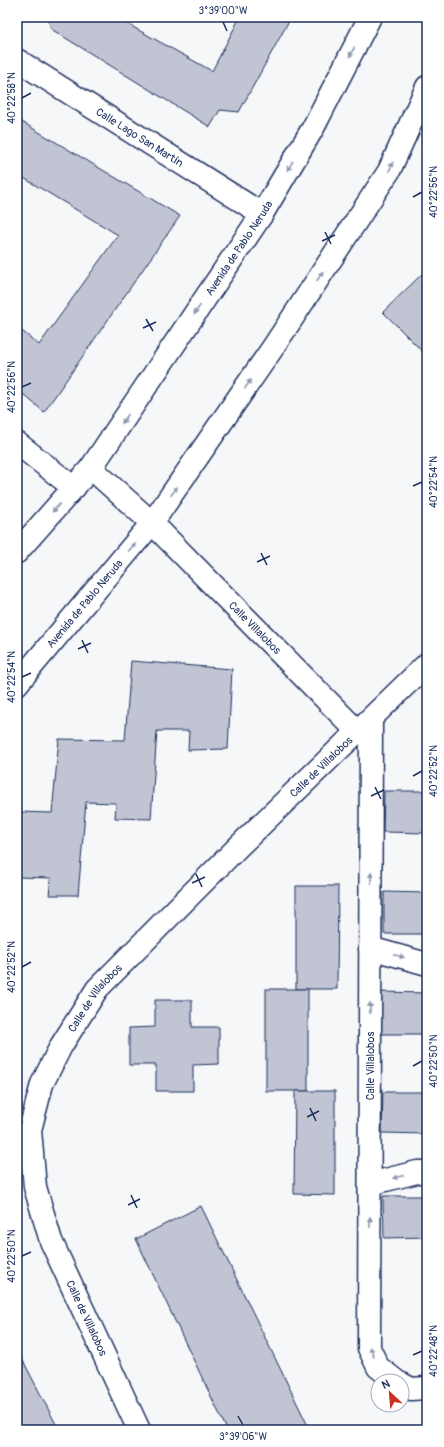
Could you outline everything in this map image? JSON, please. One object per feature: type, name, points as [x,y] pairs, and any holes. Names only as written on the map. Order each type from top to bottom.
[{"type":"street","name":"Avenida de Pablo Neruda","points":[[17,552],[92,468],[262,214],[313,128],[370,17]]},
{"type":"street","name":"Calle Lago San Martín","points":[[17,60],[262,214]]},
{"type":"street","name":"Avenida de Pablo Neruda","points":[[17,684],[152,523],[274,346],[389,171],[427,88]]},
{"type":"street","points":[[17,443],[74,488]]},
{"type":"street","points":[[92,468],[152,523]]},
{"type":"street","name":"Calle Villalobos","points":[[152,523],[364,726],[370,948],[369,1348],[378,1366],[386,1373]]},
{"type":"street","name":"Calle de Villalobos","points":[[139,1430],[50,1241],[35,1187],[30,1130],[42,1084],[61,1046],[97,989],[238,847],[427,664]]},
{"type":"street","points":[[370,948],[427,964]]},
{"type":"street","points":[[370,1184],[417,1172],[427,1172]]},
{"type":"street","points":[[410,1388],[427,1388]]},
{"type":"building","points":[[47,17],[115,17],[212,71],[240,17],[291,17],[239,112],[220,110],[210,127],[51,29]]},
{"type":"building","points":[[17,119],[180,216],[44,412],[17,389],[17,327],[39,345],[118,235],[17,174]]},
{"type":"building","points":[[427,269],[427,356],[383,312]]},
{"type":"building","points":[[131,661],[232,669],[228,749],[188,750],[189,731],[157,731],[151,819],[115,818],[116,803],[86,802],[78,895],[49,895],[51,878],[17,877],[17,812],[52,813],[59,739],[125,740]]},
{"type":"building","points":[[384,791],[427,791],[427,833],[383,832]]},
{"type":"building","points":[[296,886],[338,886],[337,989],[296,989]]},
{"type":"building","points":[[384,892],[427,893],[427,934],[384,934]]},
{"type":"building","points":[[266,989],[308,989],[308,1091],[266,1091]]},
{"type":"building","points":[[381,992],[427,993],[427,1034],[381,1034]]},
{"type":"building","points":[[155,1000],[192,1000],[192,1027],[219,1027],[219,1064],[193,1065],[193,1091],[156,1091],[156,1065],[129,1065],[129,1028],[155,1027]]},
{"type":"building","points":[[295,1091],[335,1091],[335,1195],[294,1194]]},
{"type":"building","points":[[383,1092],[427,1092],[427,1134],[382,1133]]},
{"type":"building","points":[[383,1196],[427,1196],[427,1237],[384,1238]]},
{"type":"building","points":[[201,1206],[310,1430],[227,1430],[136,1239]]},
{"type":"building","points":[[17,1349],[59,1430],[17,1430]]}]
